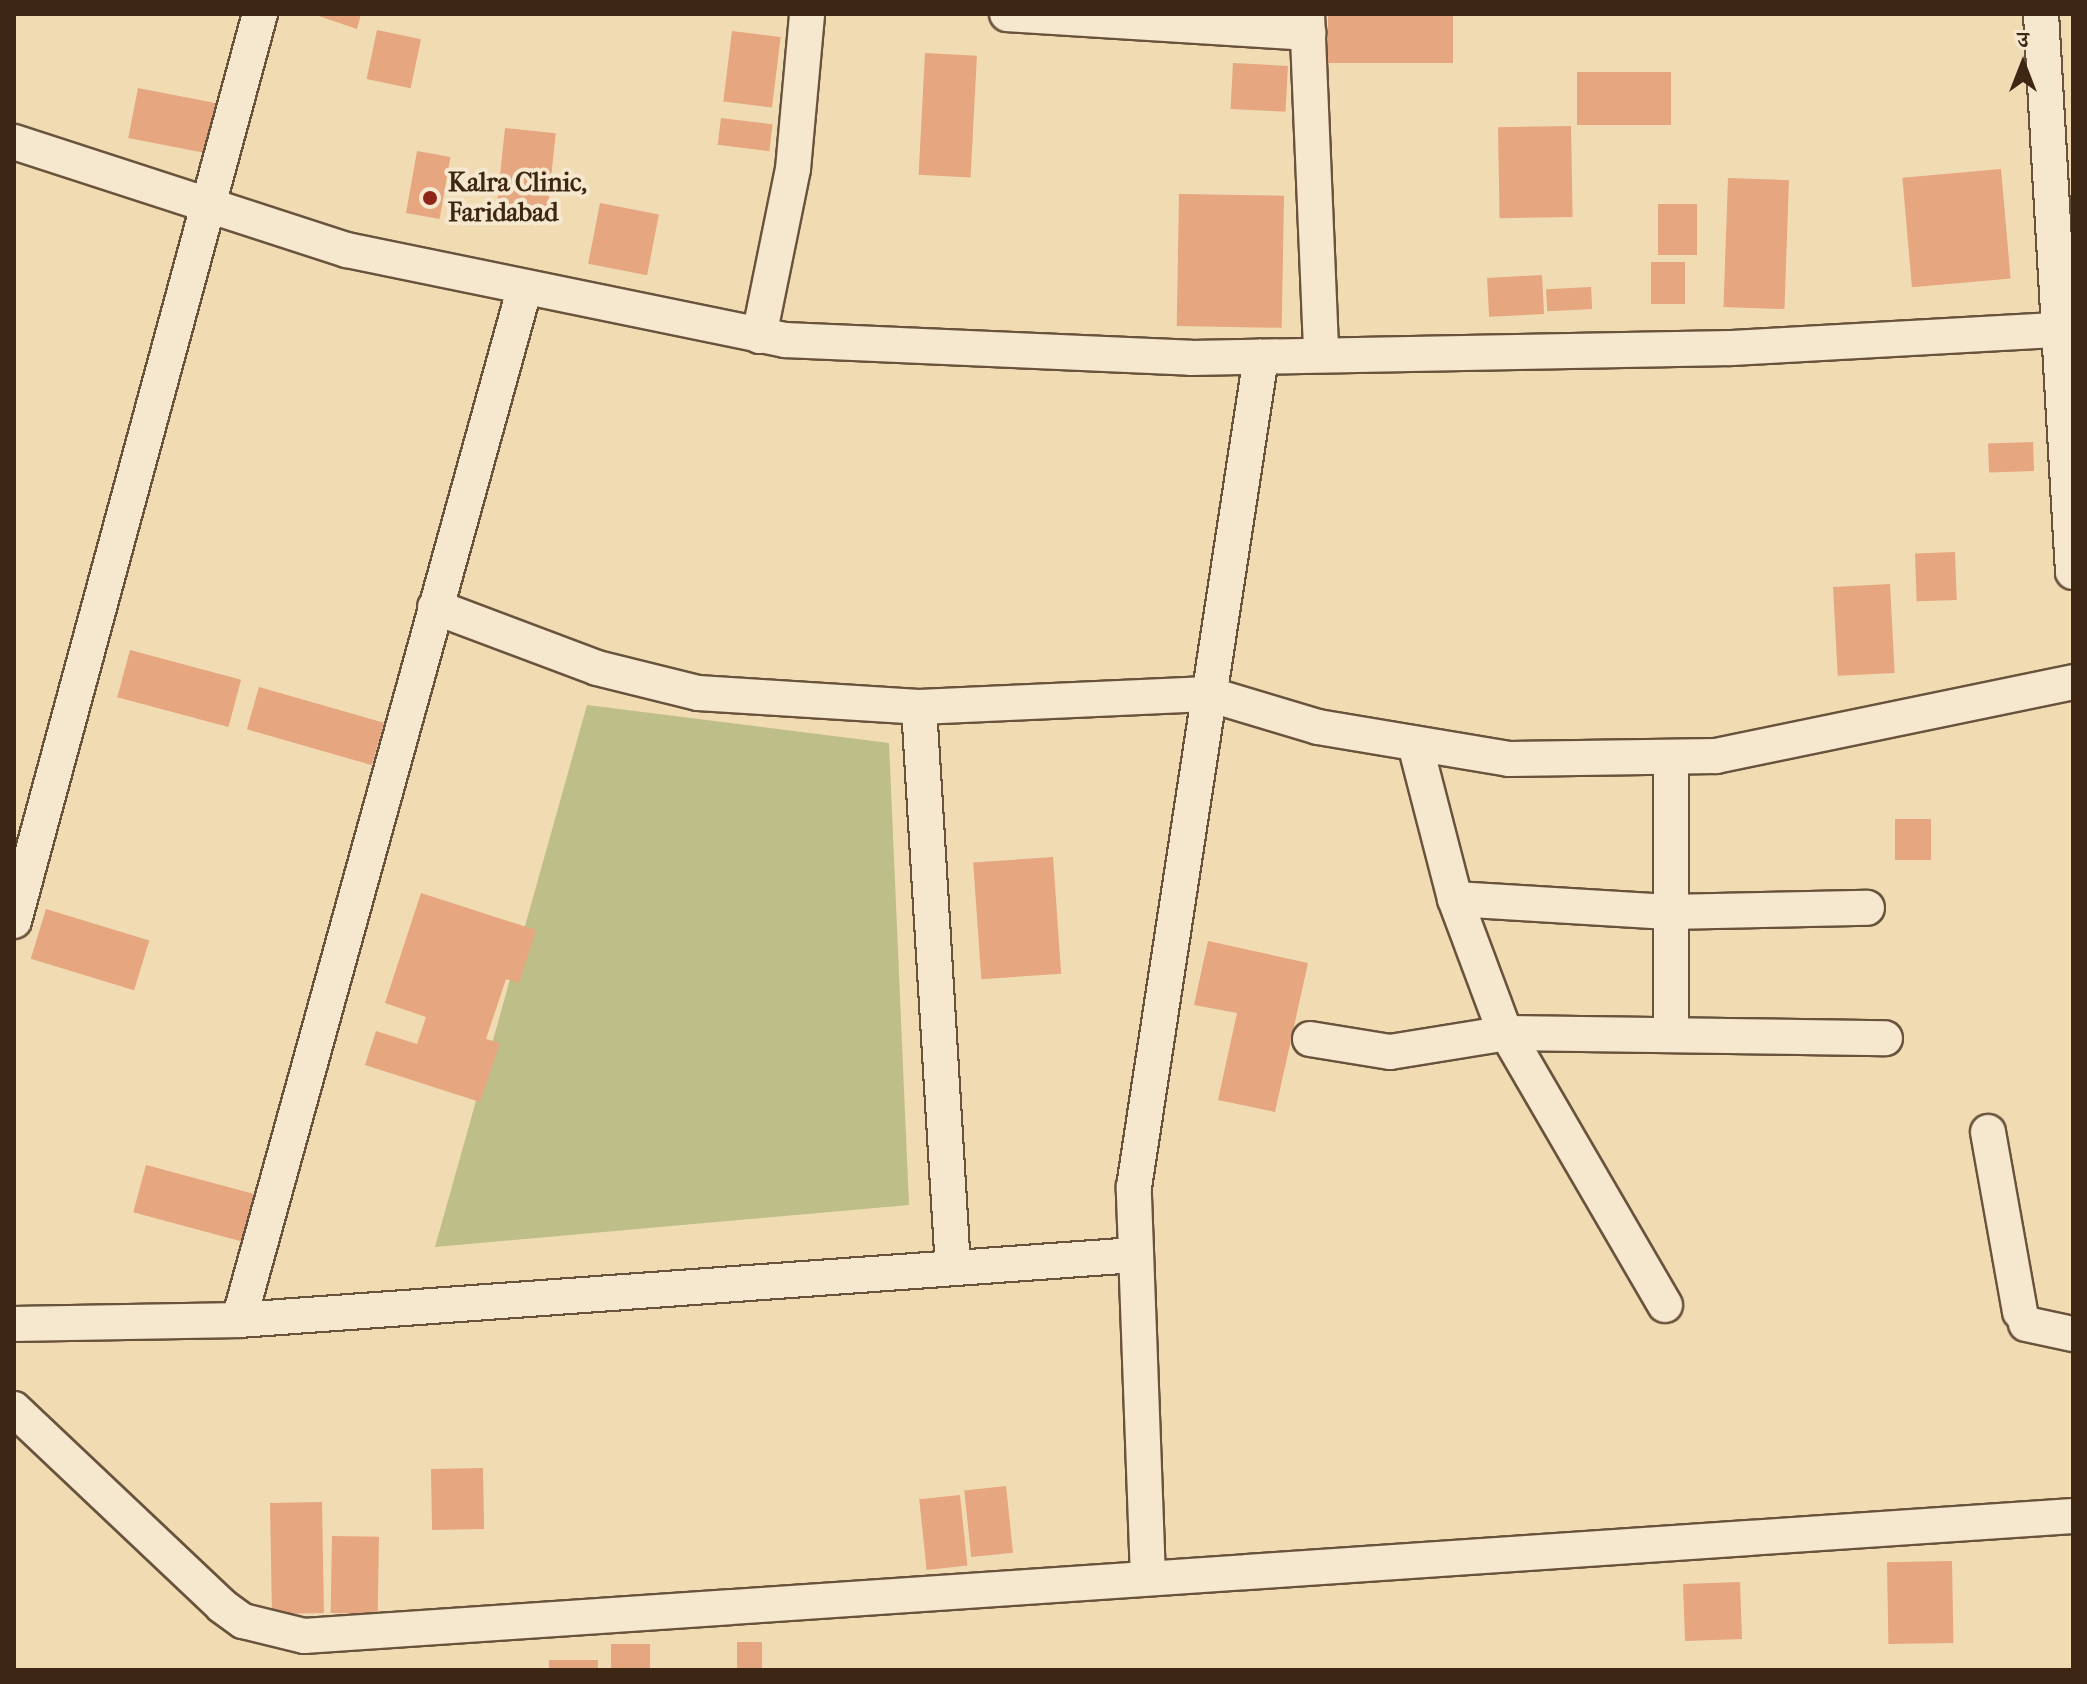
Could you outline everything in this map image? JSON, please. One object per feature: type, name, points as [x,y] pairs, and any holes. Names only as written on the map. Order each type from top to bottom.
[{"type":"street","points":[[14,921],[210,208],[260,14]]},
{"type":"street","points":[[759,336],[793,169],[807,14]]},
{"type":"street","points":[[1007,14],[1308,23],[1321,355]]},
{"type":"street","points":[[2041,14],[2067,329],[2073,572]]},
{"type":"street","points":[[14,142],[347,250],[524,290],[759,336],[893,349],[1261,357],[1731,348],[2067,329]]},
{"type":"street","points":[[239,1320],[524,290]]},
{"type":"street","points":[[1148,1578],[1135,1255],[1139,1139],[1261,357]]},
{"type":"street","points":[[435,607],[669,687],[769,702],[919,707],[1208,694],[1416,748],[1509,759],[1671,759],[1781,747],[2073,682]]},
{"type":"street","points":[[919,707],[953,1268]]},
{"type":"street","points":[[1416,748],[1455,899],[1507,1033],[1665,1305]]},
{"type":"street","points":[[1671,759],[1671,1032]]},
{"type":"street","points":[[1455,899],[1669,912],[1867,908]]},
{"type":"street","points":[[1310,1039],[1390,1052],[1507,1033],[1671,1032],[1885,1038]]},
{"type":"street","points":[[1988,1132],[2023,1318],[2073,1334]]},
{"type":"street","points":[[14,1324],[239,1320],[1135,1255]]},
{"type":"street","points":[[14,1409],[222,1606],[253,1624],[304,1636],[2073,1516]]},
{"type":"green space","points":[[587,705],[889,743],[909,1205],[435,1247]]},
{"type":"building","points":[[313,14],[361,14],[357,29]]},
{"type":"building","points":[[1328,14],[1453,14],[1453,63],[1328,63]]},
{"type":"building","points":[[377,30],[421,39],[411,88],[367,79]]},
{"type":"building","points":[[732,31],[781,37],[772,107],[723,101]]},
{"type":"building","points":[[925,53],[977,56],[971,178],[919,175]]},
{"type":"building","points":[[1233,63],[1288,66],[1286,112],[1231,109]]},
{"type":"building","points":[[1577,72],[1671,72],[1671,125],[1577,125]]},
{"type":"building","points":[[138,88],[217,103],[207,153],[128,138]]},
{"type":"building","points":[[721,118],[773,124],[769,151],[718,145]]},
{"type":"building","points":[[1571,126],[1573,217],[1500,218],[1498,127]]},
{"type":"building","points":[[505,128],[556,133],[548,208],[497,203]]},
{"type":"building","points":[[417,151],[450,157],[440,219],[406,213]]},
{"type":"building","points":[[2001,169],[2011,279],[1912,287],[1902,178]]},
{"type":"building","points":[[1728,178],[1789,180],[1784,309],[1723,307]]},
{"type":"building","points":[[1179,194],[1284,196],[1282,328],[1177,326]]},
{"type":"building","points":[[600,203],[659,214],[647,275],[588,264]]},
{"type":"building","points":[[1658,204],[1697,204],[1697,255],[1658,255]]},
{"type":"building","points":[[1651,262],[1685,262],[1685,304],[1651,304]]},
{"type":"building","points":[[1542,275],[1544,314],[1489,317],[1487,278]]},
{"type":"building","points":[[1591,287],[1592,309],[1547,311],[1546,289]]},
{"type":"building","points":[[2033,442],[2034,471],[1989,473],[1988,444]]},
{"type":"building","points":[[1955,552],[1957,600],[1917,601],[1915,553]]},
{"type":"building","points":[[1890,584],[1895,673],[1838,676],[1833,587]]},
{"type":"building","points":[[130,650],[241,680],[228,727],[117,697]]},
{"type":"building","points":[[259,687],[384,723],[372,765],[247,729]]},
{"type":"building","points":[[1895,819],[1931,819],[1931,860],[1895,860]]},
{"type":"building","points":[[1053,857],[1061,974],[981,979],[973,863]]},
{"type":"building","points":[[421,893],[536,930],[519,983],[506,979],[486,1039],[500,1043],[480,1102],[365,1065],[376,1031],[417,1044],[426,1017],[385,1003]]},
{"type":"building","points":[[46,909],[149,941],[134,990],[31,959]]},
{"type":"building","points":[[1208,941],[1308,963],[1275,1112],[1218,1100],[1237,1013],[1194,1005]]},
{"type":"building","points":[[146,1165],[266,1197],[253,1244],[133,1212]]},
{"type":"building","points":[[483,1468],[484,1529],[432,1530],[431,1469]]},
{"type":"building","points":[[1006,1486],[1013,1553],[971,1557],[964,1490]]},
{"type":"building","points":[[960,1495],[967,1566],[927,1570],[919,1499]]},
{"type":"building","points":[[322,1502],[324,1613],[272,1614],[270,1503]]},
{"type":"building","points":[[332,1536],[379,1537],[378,1614],[331,1613]]},
{"type":"building","points":[[1952,1561],[1953,1643],[1888,1644],[1887,1562]]},
{"type":"building","points":[[1740,1582],[1742,1639],[1685,1641],[1683,1584]]},
{"type":"building","points":[[737,1642],[762,1642],[762,1670],[737,1670]]},
{"type":"building","points":[[611,1644],[650,1644],[650,1670],[611,1670]]},
{"type":"building","points":[[549,1660],[598,1660],[598,1670],[549,1670]]},
{"type":"place","name":"Kalra Clinic, Faridabad","points":[[430,198]]}]
